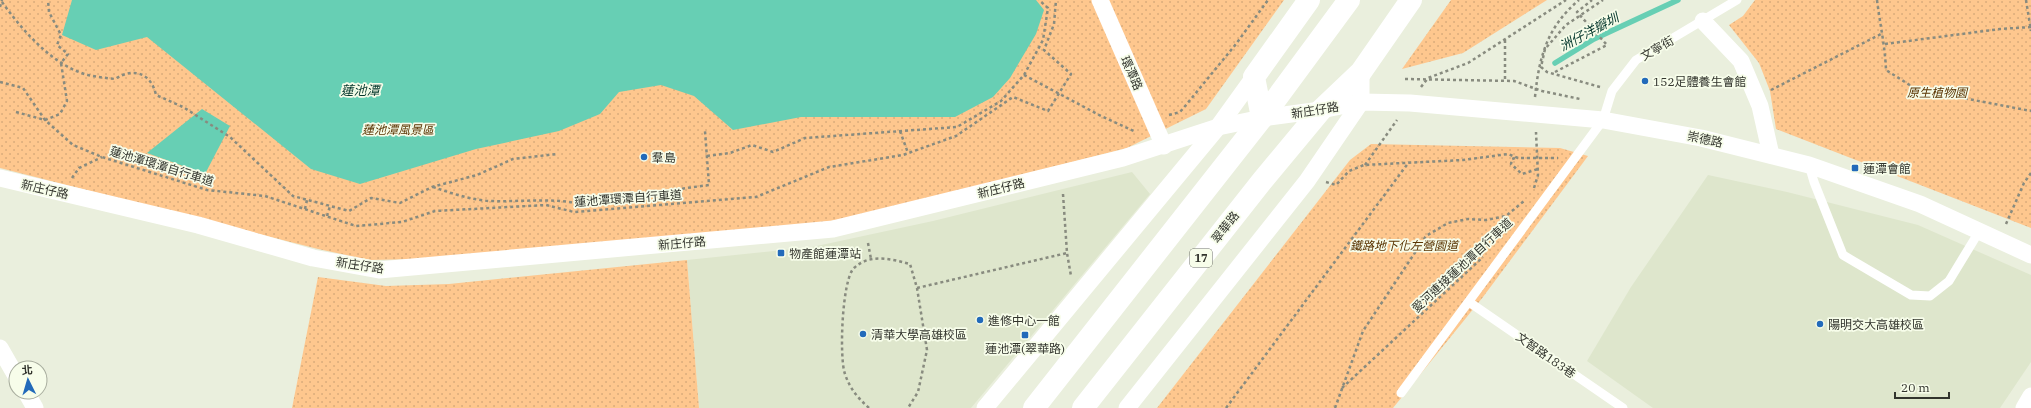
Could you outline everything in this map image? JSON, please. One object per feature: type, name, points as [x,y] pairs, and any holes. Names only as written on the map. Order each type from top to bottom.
[{"type":"main road","points":[[1262,118],[1254,77],[1309,0]]},
{"type":"main road","points":[[1034,408],[1262,118],[1349,0]]},
{"type":"main road","name":"翠華路","points":[[1083,408],[1254,191],[1321,110],[1361,72],[1411,0]]},
{"type":"street","name":"環潭路","points":[[1100,0],[1164,146]]},
{"type":"street","points":[[1704,21],[1741,61],[1760,106],[1771,155]]},
{"type":"street","points":[[1127,408],[1307,181],[1361,102],[1361,72]]},
{"type":"street","points":[[985,408],[1218,127],[1254,77]]},
{"type":"street","name":"新庄仔路","points":[[0,178],[198,225],[313,258],[379,270],[833,229],[1123,158],[1164,146],[1218,127],[1262,118],[1321,110],[1361,102]]},
{"type":"street","name":"崇德路","points":[[1361,102],[1410,103],[1603,120],[1701,138],[1809,165],[1920,204],[2001,239],[2031,255]]},
{"type":"street","points":[[0,348],[8,362]]},
{"type":"street","points":[[2024,408],[2031,396]]},
{"type":"lane","name":"文寧街","points":[[1401,393],[1470,302],[1603,120],[1612,91],[1636,60],[1704,21],[1737,0]]},
{"type":"lane","points":[[1809,165],[1816,189],[1843,255],[1910,296],[1930,296],[1949,281],[1980,230]]},
{"type":"lane","name":"文智路183巷","points":[[1470,302],[1623,408]]},
{"type":"path","points":[[16,112],[45,120],[60,114],[67,101],[61,63],[68,54],[57,45],[61,35],[49,12],[48,0]]},
{"type":"path","points":[[707,156],[730,153],[752,144],[773,152],[805,138],[957,127],[1001,101],[1024,75],[1043,40],[1048,8],[1039,0]]},
{"type":"path","name":"蓮池潭環潭自行車道","points":[[0,82],[23,88],[45,120],[73,145],[102,157],[207,190],[265,196],[356,226],[402,222],[435,211],[546,205],[574,212],[756,196],[829,168],[908,153],[956,136],[1013,97],[1048,111],[1071,74],[1044,50],[1054,24],[1056,0]]},
{"type":"path","points":[[1164,117],[1180,112],[1236,44],[1268,0]]},
{"type":"path","points":[[1428,78],[1468,63],[1566,0]]},
{"type":"path","points":[[1534,103],[1542,52],[1554,30],[1570,8],[1579,0]]},
{"type":"path","points":[[1554,72],[1607,45],[1577,12],[1592,0]]},
{"type":"path","points":[[1603,0],[1566,24],[1545,49],[1541,67],[1547,72],[1554,72],[1612,91]]},
{"type":"path","points":[[1877,0],[1881,34],[1885,44],[1886,70],[1916,89],[2031,111]]},
{"type":"path","points":[[2026,0],[2031,32]]},
{"type":"path","points":[[2,1],[19,26],[61,63],[87,75],[116,79],[123,74],[132,72],[141,74],[154,86],[156,95],[184,108],[230,137],[293,196],[307,200],[349,211],[371,198],[400,203],[432,187],[477,175],[514,158],[557,154]]},
{"type":"path","points":[[0,7],[2,1]]},
{"type":"path","points":[[1885,44],[2000,29],[2031,27]]},
{"type":"path","points":[[1756,97],[1881,34]]},
{"type":"path","points":[[1505,40],[1505,81]]},
{"type":"path","points":[[1024,75],[1101,116],[1136,132]]},
{"type":"path","points":[[1405,79],[1428,78],[1514,81],[1542,91],[1588,100]]},
{"type":"path","points":[[1531,194],[1535,188],[1538,169],[1536,126]]},
{"type":"path","points":[[432,187],[455,194],[488,201],[554,200],[576,203],[709,185],[705,131]]},
{"type":"path","points":[[900,131],[908,153]]},
{"type":"path","points":[[1320,181],[1336,185],[1349,171],[1364,165],[1463,160],[1508,154],[1518,158]]},
{"type":"path","points":[[65,194],[79,168],[102,157]]},
{"type":"path","points":[[1538,169],[1522,174],[1511,164],[1512,160],[1518,158],[1560,158]]},
{"type":"path","points":[[1226,408],[1409,162]]},
{"type":"path","points":[[2001,239],[2024,184],[2031,173]]},
{"type":"path","points":[[1063,194],[1067,253],[1071,276]]},
{"type":"path","name":"愛河連接蓮池潭自行車道","points":[[1334,408],[1363,331],[1426,236],[1448,223],[1468,219],[1486,220],[1506,216],[1527,199]]},
{"type":"path","points":[[305,209],[307,200]]},
{"type":"path","points":[[546,205],[554,200]]},
{"type":"path","points":[[327,216],[330,206]]},
{"type":"path","points":[[868,243],[871,259]]},
{"type":"path","points":[[917,288],[1067,253]]},
{"type":"path","name":"愛河連接蓮池潭自行車道","points":[[1340,390],[1486,254]]},
{"type":"path","points":[[869,408],[854,394],[844,372],[842,346],[845,291],[854,268],[871,259],[889,258],[910,264],[917,288],[926,350],[918,392],[908,408]]},
{"type":"shaded area","name":"清華大學高雄校區","points":[[1132,172],[1150,194],[971,408],[699,408],[687,260],[812,247],[933,221]]},
{"type":"shaded area","name":"陽明交大高雄校區","points":[[1708,175],[1787,192],[1918,225],[2031,275],[2031,362],[2000,408],[1653,408],[1587,361],[1631,287]]},
{"type":"green space","name":"蓮池潭風景區","points":[[0,0],[1284,0],[1206,109],[1127,148],[856,217],[810,224],[418,259],[370,260],[318,249],[0,168]]},
{"type":"green space","points":[[1451,0],[1547,0],[1463,53],[1402,69]]},
{"type":"green space","name":"原生植物園","points":[[1755,0],[2031,0],[2031,228],[1776,129],[1770,91],[1759,63],[1729,25],[1743,16]]},
{"type":"green space","name":"鐵路地下化左營園道","points":[[1371,144],[1560,148],[1588,156],[1483,297],[1393,408],[1157,408],[1350,160]]},
{"type":"green space","points":[[687,260],[699,408],[292,408],[318,277],[386,286],[449,284]]},
{"type":"water","name":"蓮池潭","points":[[72,0],[1036,0],[1044,10],[1036,34],[1010,78],[993,97],[955,117],[801,117],[733,130],[694,96],[661,85],[619,92],[600,114],[559,131],[476,149],[360,184],[311,169],[147,37],[96,50],[62,35]]},
{"type":"water","points":[[202,109],[230,126],[205,174],[147,153]]},
{"type":"waterway","name":"洲仔洋瓣圳","points":[[1555,63],[1594,39],[1678,0]]},
{"type":"place","name":"152足體養生會館","points":[[1645,81]]},
{"type":"place","name":"羣島","points":[[644,157]]},
{"type":"place","name":"蓮潭會館","points":[[1855,168]]},
{"type":"place","name":"物產館蓮潭站","points":[[781,253]]},
{"type":"place","name":"進修中心一館","points":[[980,320]]},
{"type":"place","name":"陽明交大高雄校區","points":[[1820,324]]},
{"type":"place","name":"清華大學高雄校區","points":[[863,334]]},
{"type":"place","name":"蓮池潭(翠華路)","points":[[1025,335]]}]
